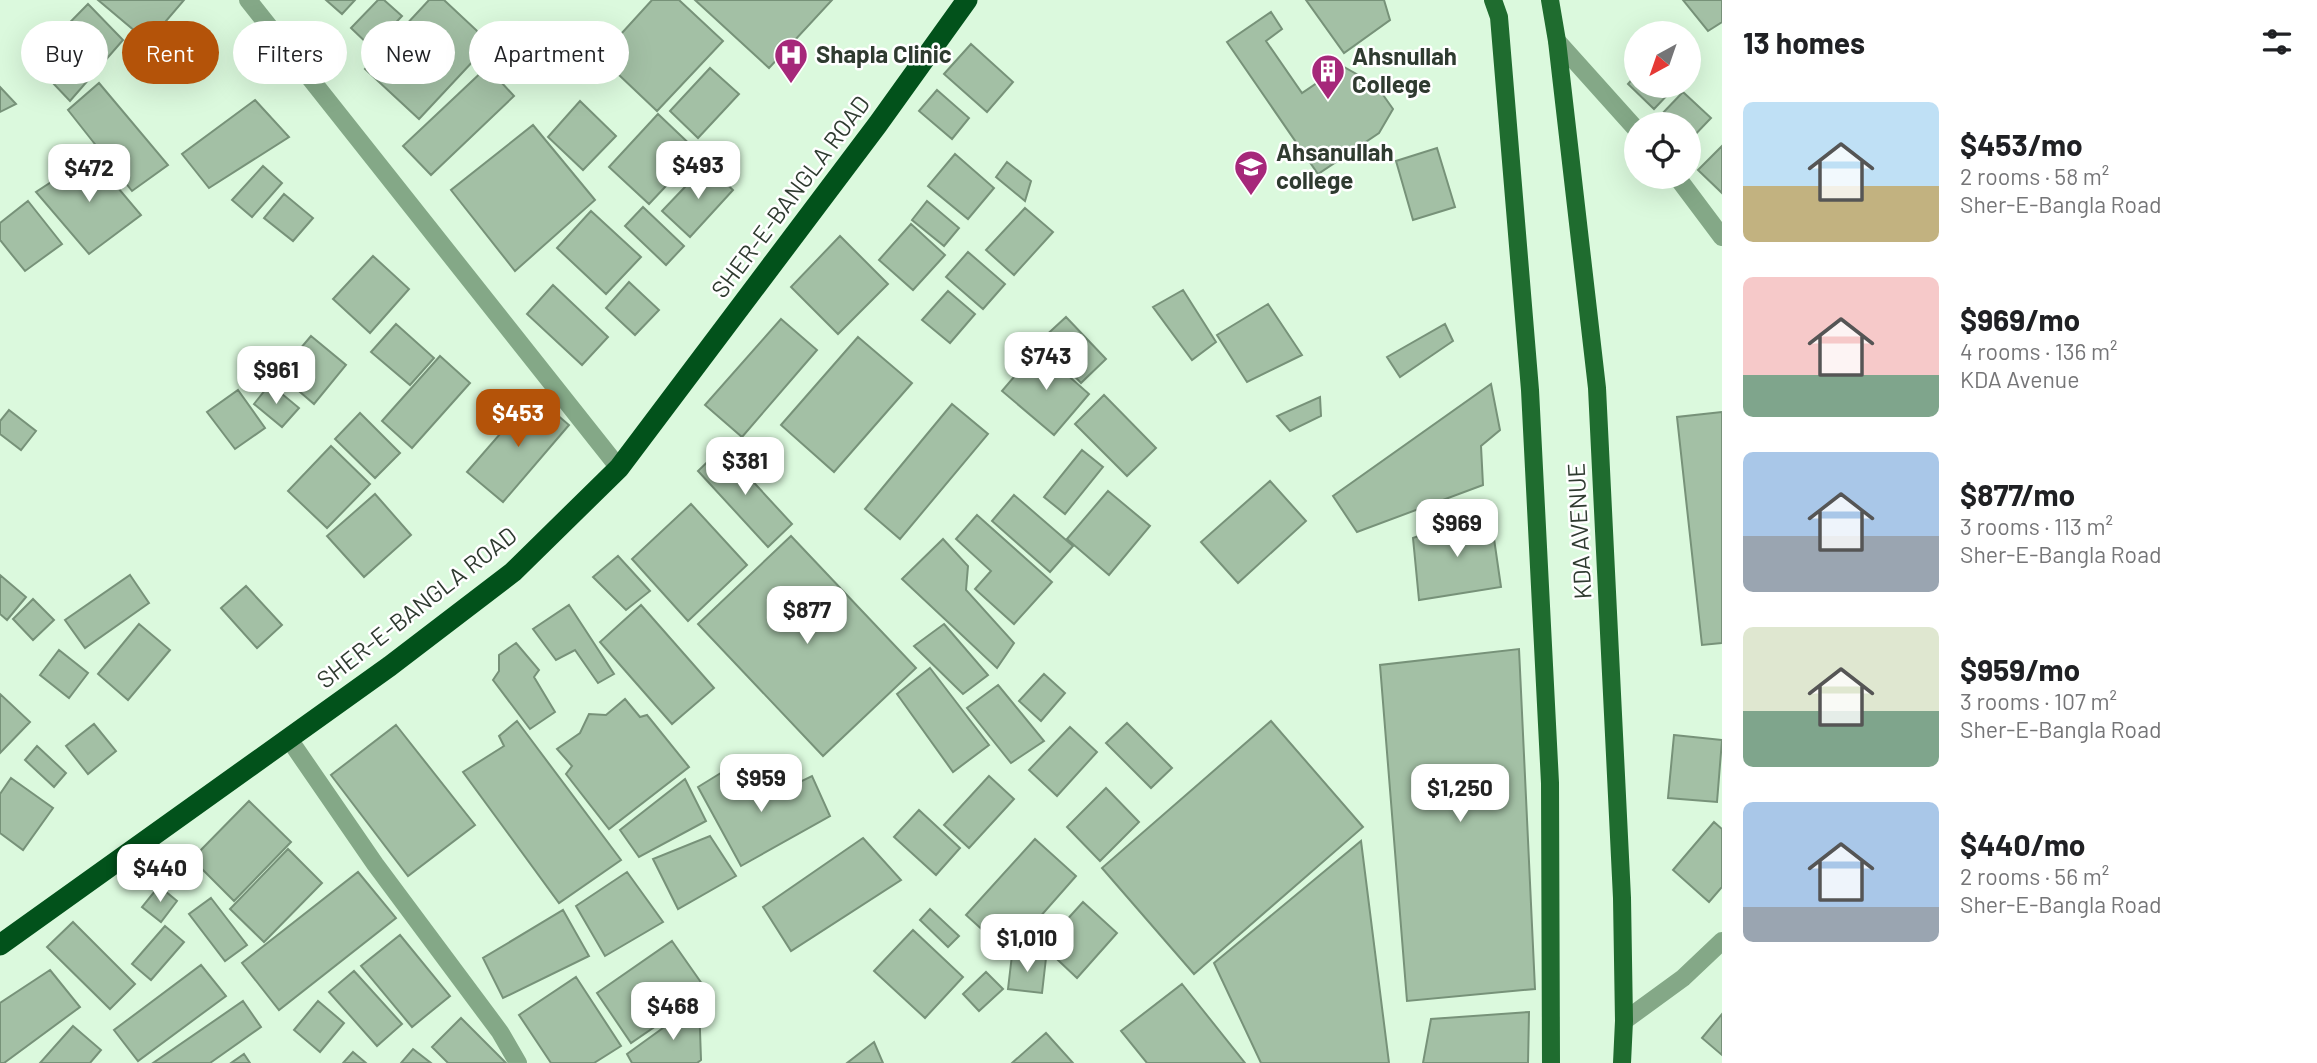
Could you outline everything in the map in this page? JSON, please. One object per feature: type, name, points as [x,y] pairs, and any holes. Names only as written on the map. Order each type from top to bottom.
[{"type":"highway","name":"SHER-E-BANGLA ROAD","points":[[0,945],[390,666],[513,572],[619,468],[838,179],[967,0]]},
{"type":"main road","name":"KDA AVENUE","points":[[1550,0],[1597,388],[1620,858],[1624,1021],[1622,1063]]},
{"type":"main road","points":[[1496,9],[1530,390],[1548,743],[1551,1063]]},
{"type":"street","points":[[248,0],[619,468]]},
{"type":"street","points":[[1557,41],[1624,116]]},
{"type":"street","points":[[1686,189],[1722,237]]},
{"type":"street","points":[[289,738],[375,864],[500,1032],[518,1063]]},
{"type":"street","points":[[1624,1021],[1683,978],[1722,941]]},
{"type":"building","points":[[98,0],[184,0],[166,21],[123,21]]},
{"type":"building","points":[[326,0],[355,0],[342,14]]},
{"type":"building","points":[[378,0],[384,0],[402,16],[397,21],[361,21],[361,38],[351,28]]},
{"type":"building","points":[[429,0],[444,0],[469,23],[469,65],[455,80],[455,21],[410,21]]},
{"type":"building","points":[[652,0],[679,0],[723,41],[657,111],[628,84],[629,25]]},
{"type":"building","points":[[695,0],[832,0],[769,68]]},
{"type":"building","points":[[1306,0],[1384,0],[1390,20],[1344,53]]},
{"type":"building","points":[[1683,0],[1722,0],[1722,22],[1708,31]]},
{"type":"building","points":[[88,4],[105,21],[71,21]]},
{"type":"building","name":"Ahsnullah College","points":[[1271,12],[1282,29],[1266,41],[1302,93],[1342,66],[1376,85],[1393,109],[1379,133],[1318,174],[1227,42]]},
{"type":"building","points":[[108,25],[122,39],[108,57]]},
{"type":"building","points":[[971,44],[1013,82],[987,112],[944,74]]},
{"type":"building","points":[[710,68],[739,94],[698,138],[670,111]]},
{"type":"building","points":[[54,84],[85,84],[70,101]]},
{"type":"building","points":[[100,84],[168,165],[132,191],[68,110]]},
{"type":"building","points":[[381,84],[452,84],[419,119]]},
{"type":"building","points":[[469,84],[503,84],[514,96],[431,175],[403,146]]},
{"type":"building","points":[[0,87],[16,104],[0,112]]},
{"type":"building","points":[[937,90],[969,118],[952,139],[919,111]]},
{"type":"building","points":[[1643,98],[1664,98],[1654,109]]},
{"type":"building","points":[[1677,98],[1689,98],[1711,118],[1701,128],[1701,112],[1664,112]]},
{"type":"building","points":[[255,100],[289,137],[209,188],[182,154]]},
{"type":"building","points":[[580,101],[616,136],[583,170],[548,137]]},
{"type":"building","points":[[658,114],[698,152],[649,204],[609,167]]},
{"type":"building","points":[[533,125],[595,200],[515,271],[451,190]]},
{"type":"building","points":[[1722,146],[1722,193],[1701,173],[1701,167]]},
{"type":"building","points":[[1437,148],[1455,207],[1413,220],[1396,161]]},
{"type":"building","points":[[955,154],[994,188],[968,219],[928,186]]},
{"type":"building","points":[[91,156],[141,215],[89,254],[36,192]]},
{"type":"building","points":[[1007,162],[1031,181],[1025,201],[996,177]]},
{"type":"building","points":[[706,165],[733,190],[690,237],[662,211]]},
{"type":"building","points":[[263,166],[282,183],[252,217],[232,200]]},
{"type":"building","points":[[284,194],[313,218],[293,241],[264,218]]},
{"type":"building","points":[[28,201],[62,244],[25,271],[0,240],[0,223]]},
{"type":"building","points":[[927,201],[959,228],[944,246],[912,220]]},
{"type":"building","points":[[643,207],[684,246],[666,265],[625,226]]},
{"type":"building","points":[[1025,208],[1053,232],[1014,275],[986,250]]},
{"type":"building","points":[[591,211],[641,257],[606,294],[557,248]]},
{"type":"building","points":[[911,224],[945,255],[913,290],[879,260]]},
{"type":"building","points":[[840,236],[888,284],[838,334],[791,287]]},
{"type":"building","points":[[968,252],[1005,284],[983,309],[946,277]]},
{"type":"building","points":[[373,256],[409,289],[370,333],[333,299]]},
{"type":"building","points":[[629,282],[659,310],[635,335],[606,308]]},
{"type":"building","points":[[553,285],[608,337],[582,365],[527,314]]},
{"type":"building","points":[[1183,290],[1216,342],[1192,360],[1153,307]]},
{"type":"building","points":[[948,291],[975,314],[950,343],[922,320]]},
{"type":"building","points":[[1268,304],[1302,355],[1247,382],[1217,335]]},
{"type":"building","points":[[1066,317],[1106,359],[1081,383],[1041,340]]},
{"type":"building","points":[[781,319],[817,350],[742,437],[705,405]]},
{"type":"building","points":[[396,324],[434,358],[410,385],[371,352]]},
{"type":"building","points":[[1445,324],[1453,341],[1400,377],[1387,357]]},
{"type":"building","points":[[311,336],[346,365],[314,404],[279,374]]},
{"type":"building","points":[[858,337],[912,383],[834,472],[781,425]]},
{"type":"building","points":[[1038,349],[1089,394],[1054,435],[1002,391]]},
{"type":"building","points":[[440,356],[470,383],[412,448],[382,421]]},
{"type":"building","points":[[270,384],[299,408],[282,427],[254,404]]},
{"type":"building","points":[[1491,384],[1500,430],[1481,446],[1483,485],[1357,532],[1333,496]]},
{"type":"building","points":[[238,390],[265,428],[235,449],[207,412]]},
{"type":"building","points":[[534,395],[569,425],[503,502],[467,472]]},
{"type":"building","points":[[1104,395],[1156,448],[1127,476],[1075,424]]},
{"type":"building","points":[[1320,397],[1321,416],[1290,431],[1277,416]]},
{"type":"building","points":[[952,404],[988,434],[900,539],[865,509]]},
{"type":"building","points":[[9,410],[36,431],[21,450],[0,434],[0,421]]},
{"type":"building","points":[[1722,412],[1722,643],[1702,645],[1677,417]]},
{"type":"building","points":[[360,413],[400,453],[375,478],[335,439]]},
{"type":"building","points":[[331,446],[370,484],[327,528],[288,491]]},
{"type":"building","points":[[722,448],[792,524],[768,547],[698,471]]},
{"type":"building","points":[[1082,450],[1103,467],[1065,514],[1044,497]]},
{"type":"building","points":[[1270,481],[1306,521],[1238,583],[1201,542]]},
{"type":"building","points":[[1108,491],[1150,526],[1109,575],[1067,539]]},
{"type":"building","points":[[375,494],[411,535],[364,577],[327,536]]},
{"type":"building","points":[[1014,495],[1073,546],[1050,572],[992,521]]},
{"type":"building","points":[[691,504],[747,565],[688,621],[632,559]]},
{"type":"building","points":[[1490,511],[1501,587],[1419,600],[1413,538]]},
{"type":"building","points":[[977,515],[1052,582],[1014,624],[975,589],[991,571],[956,539]]},
{"type":"building","points":[[791,536],[916,668],[823,756],[698,624]]},
{"type":"building","points":[[943,539],[968,566],[966,590],[1014,643],[997,668],[902,579]]},
{"type":"building","points":[[618,556],[650,591],[626,610],[593,577]]},
{"type":"building","points":[[0,575],[26,597],[7,620],[0,614]]},
{"type":"building","points":[[130,575],[149,603],[85,648],[65,620]]},
{"type":"building","points":[[246,586],[282,625],[257,648],[221,608]]},
{"type":"building","points":[[33,599],[54,620],[33,640],[13,619]]},
{"type":"building","points":[[569,605],[614,674],[598,683],[575,650],[556,660],[533,629]]},
{"type":"building","points":[[641,605],[714,688],[672,724],[600,642]]},
{"type":"building","points":[[139,624],[170,650],[128,700],[98,674]]},
{"type":"building","points":[[944,624],[988,675],[963,694],[914,646]]},
{"type":"building","points":[[516,643],[539,670],[534,677],[555,712],[530,729],[493,680],[499,671],[499,655]]},
{"type":"building","points":[[1519,649],[1535,989],[1407,1001],[1380,665]]},
{"type":"building","points":[[59,650],[88,673],[69,698],[40,675]]},
{"type":"building","points":[[930,668],[989,745],[953,772],[897,694]]},
{"type":"building","points":[[1044,674],[1065,693],[1041,721],[1019,701]]},
{"type":"building","points":[[998,685],[1044,741],[1011,763],[967,708]]},
{"type":"building","points":[[0,694],[30,722],[0,753]]},
{"type":"building","points":[[625,699],[640,717],[647,715],[689,767],[609,829],[566,774],[572,766],[557,749],[580,733],[589,714],[606,715]]},
{"type":"building","points":[[517,721],[621,860],[559,903],[463,772],[504,746],[499,736]]},
{"type":"building","points":[[1271,721],[1363,827],[1194,974],[1102,868]]},
{"type":"building","points":[[1127,723],[1172,768],[1151,788],[1106,743]]},
{"type":"building","points":[[94,724],[116,751],[88,774],[66,746]]},
{"type":"building","points":[[396,725],[475,825],[408,876],[331,775]]},
{"type":"building","points":[[1070,727],[1097,752],[1057,796],[1029,770]]},
{"type":"building","points":[[1674,735],[1722,740],[1717,802],[1668,798]]},
{"type":"building","points":[[37,746],[66,773],[54,787],[25,760]]},
{"type":"building","points":[[729,768],[760,801],[812,776],[830,816],[741,866],[698,787]]},
{"type":"building","points":[[989,776],[1014,799],[969,848],[944,825]]},
{"type":"building","points":[[11,778],[53,808],[23,850],[0,833],[0,794]]},
{"type":"building","points":[[685,779],[706,821],[639,857],[620,830]]},
{"type":"building","points":[[1106,788],[1139,822],[1100,861],[1067,827]]},
{"type":"building","points":[[249,801],[291,842],[234,901],[192,859]]},
{"type":"building","points":[[919,810],[960,848],[936,875],[894,837]]},
{"type":"building","points":[[1714,822],[1722,829],[1722,887],[1709,902],[1673,870]]},
{"type":"building","points":[[710,836],[736,876],[678,909],[653,859]]},
{"type":"building","points":[[863,838],[901,880],[791,951],[763,907]]},
{"type":"building","points":[[1035,839],[1076,876],[1008,953],[966,915]]},
{"type":"building","points":[[1361,841],[1389,1063],[1261,1063],[1214,963]]},
{"type":"building","points":[[288,849],[322,883],[264,942],[230,909]]},
{"type":"building","points":[[358,872],[396,918],[279,1010],[242,963]]},
{"type":"building","points":[[627,872],[663,922],[605,956],[576,906]]},
{"type":"building","points":[[159,886],[177,901],[161,922],[142,907]]},
{"type":"building","points":[[211,898],[247,945],[225,961],[189,914]]},
{"type":"building","points":[[1083,902],[1117,933],[1077,978],[1043,946]]},
{"type":"building","points":[[930,909],[959,936],[948,947],[920,920]]},
{"type":"building","points":[[563,910],[589,956],[503,998],[483,958]]},
{"type":"building","points":[[73,922],[135,984],[110,1009],[47,947]]},
{"type":"building","points":[[165,926],[184,942],[151,980],[132,964]]},
{"type":"building","points":[[913,930],[963,977],[925,1018],[874,971]]},
{"type":"building","points":[[400,935],[450,996],[412,1027],[361,966]]},
{"type":"building","points":[[672,941],[707,991],[631,1043],[597,993]]},
{"type":"building","points":[[1012,955],[1046,958],[1042,993],[1008,989]]},
{"type":"building","points":[[201,965],[226,996],[138,1061],[114,1030]]},
{"type":"building","points":[[50,970],[80,1007],[4,1063],[0,1063],[0,1003]]},
{"type":"building","points":[[354,971],[402,1024],[377,1046],[329,992]]},
{"type":"building","points":[[986,972],[1003,989],[979,1011],[963,994]]},
{"type":"building","points":[[576,977],[621,1046],[594,1063],[551,1063],[519,1015]]},
{"type":"building","points":[[1182,984],[1245,1063],[1147,1063],[1121,1031]]},
{"type":"building","points":[[243,1001],[261,1027],[210,1063],[153,1063]]},
{"type":"building","points":[[318,1001],[344,1023],[320,1052],[294,1030]]},
{"type":"building","points":[[699,1002],[701,1060],[697,1063],[632,1063],[627,1054]]},
{"type":"building","points":[[1529,1012],[1528,1063],[1423,1063],[1431,1019]]},
{"type":"building","points":[[1722,1014],[1722,1055],[1702,1038]]},
{"type":"building","points":[[461,1018],[506,1063],[448,1063],[432,1047]]},
{"type":"building","points":[[73,1026],[101,1050],[90,1063],[40,1063]]},
{"type":"building","points":[[1046,1033],[1073,1063],[1012,1063]]},
{"type":"building","points":[[874,1042],[883,1063],[847,1063]]},
{"type":"building","points":[[413,1049],[431,1063],[401,1063]]},
{"type":"building","points":[[353,1052],[366,1063],[343,1063]]},
{"type":"building","points":[[244,1054],[250,1063],[231,1063]]},
{"type":"place","name":"Shapla Clinic","points":[[791,85]]},
{"type":"place","name":"Ahsnullah College","points":[[1328,101]]},
{"type":"place","name":"Ahsanullah college","points":[[1251,197]]}]
